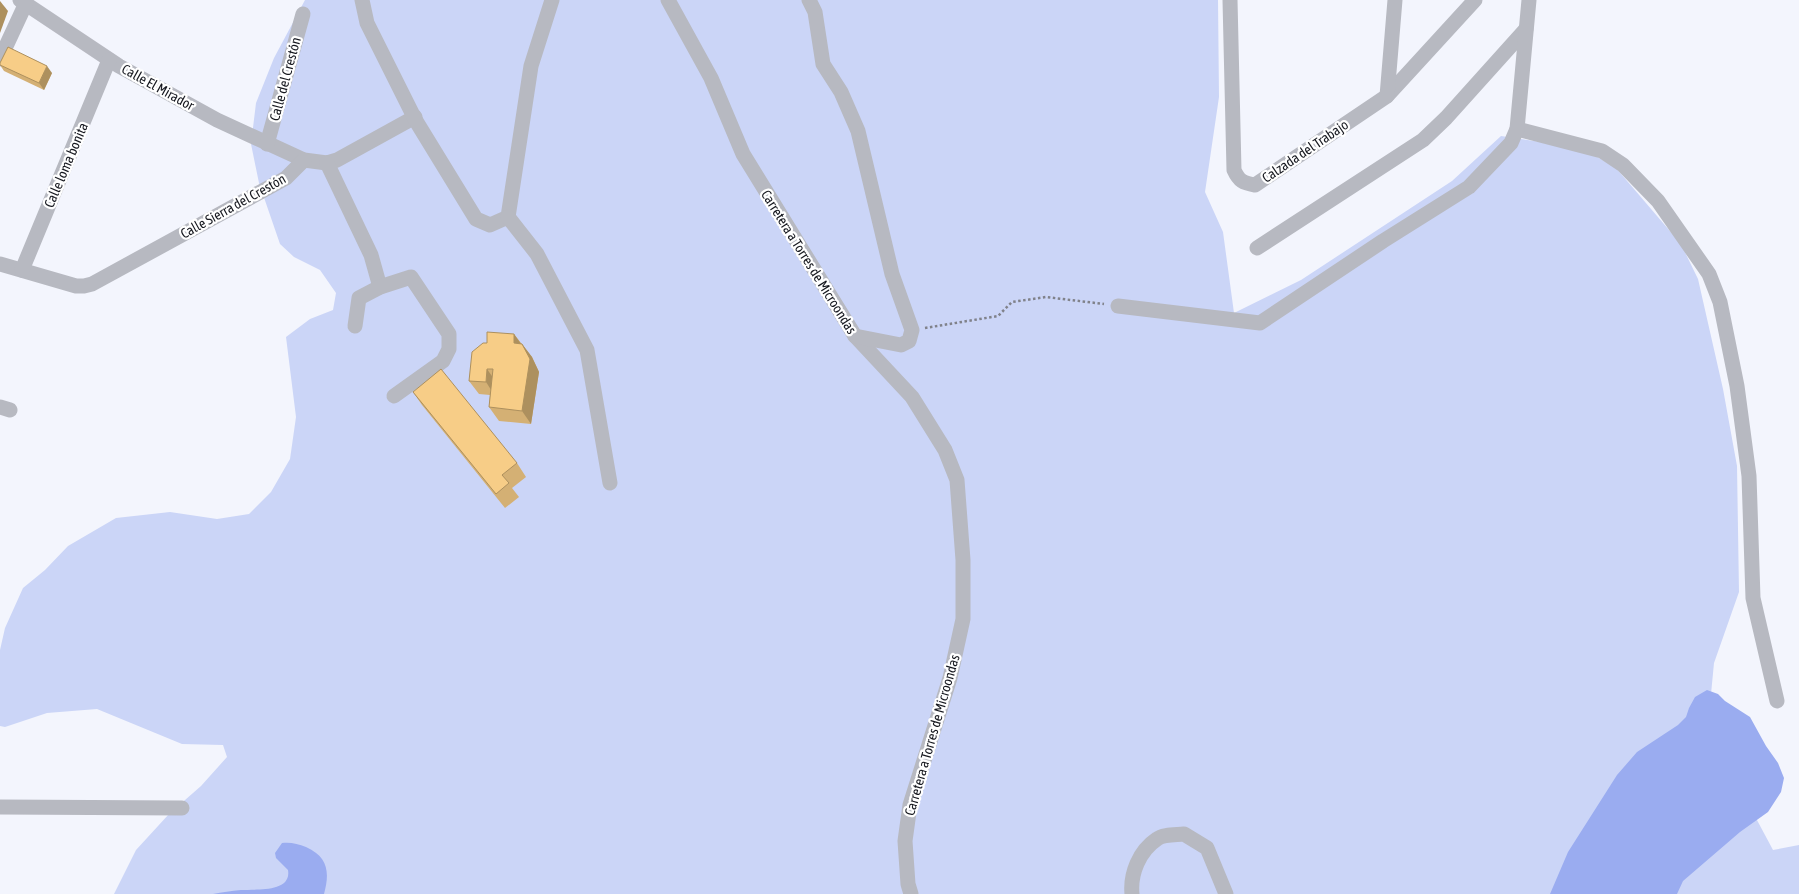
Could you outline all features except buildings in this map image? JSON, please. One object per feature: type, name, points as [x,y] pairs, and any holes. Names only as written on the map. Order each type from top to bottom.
[{"type":"street","points":[[362,0],[367,23],[414,117],[476,219],[490,225],[508,217]]},
{"type":"street","points":[[552,0],[531,66],[508,217],[537,254],[587,350],[610,483]]},
{"type":"street","name":"Carretera a Torres de Microondas","points":[[668,0],[711,78],[743,154],[855,336],[912,397],[945,450],[957,480],[963,560],[963,619],[950,678],[910,805],[905,841],[908,884],[911,894]]},
{"type":"street","points":[[809,0],[815,12],[823,64],[841,92],[858,131],[892,274],[912,330],[909,341],[900,345],[855,336]]},
{"type":"street","name":"Calzada del Trabajo","points":[[1230,0],[1234,170],[1238,179],[1255,185],[1388,96],[1475,0]]},
{"type":"street","points":[[1388,96],[1394,0]]},
{"type":"street","points":[[1118,306],[1260,323],[1383,241],[1469,187],[1514,136],[1529,0]]},
{"type":"street","points":[[0,59],[23,2]]},
{"type":"street","name":"Calle El Mirador","points":[[23,2],[109,60],[217,120],[304,160]]},
{"type":"street","name":"Calle del Crestón","points":[[267,144],[303,14]]},
{"type":"street","points":[[1257,248],[1423,140],[1446,118],[1526,29]]},
{"type":"street","name":"Calle loma bonita","points":[[22,270],[109,60]]},
{"type":"street","points":[[304,160],[328,163],[337,160],[414,117]]},
{"type":"street","points":[[1514,136],[1602,151],[1624,166],[1658,201],[1708,274],[1720,302],[1737,386],[1749,476],[1753,598],[1776,701]]},
{"type":"street","name":"Calle Sierra del Crestón","points":[[22,270],[76,286],[92,284],[286,178],[304,160]]},
{"type":"street","points":[[328,163],[371,255],[380,287]]},
{"type":"street","points":[[0,264],[22,270]]},
{"type":"street","points":[[355,326],[359,298],[380,287],[411,277],[450,334],[449,349],[443,361],[394,396]]},
{"type":"street","points":[[0,807],[182,808]]},
{"type":"street","points":[[1132,894],[1131,880],[1141,854],[1158,838],[1184,834],[1207,848],[1226,894]]},
{"type":"path","points":[[912,330],[998,316],[1012,302],[1028,299],[1046,297],[1118,306]]},
{"type":"shaded area","points":[[305,0],[1218,0],[1219,97],[1205,192],[1223,232],[1234,313],[1301,280],[1452,181],[1501,136],[1582,148],[1616,168],[1681,244],[1698,279],[1723,389],[1737,466],[1739,592],[1714,663],[1711,694],[1750,807],[1773,850],[1799,845],[1799,894],[114,894],[136,850],[169,814],[201,786],[227,757],[223,745],[182,744],[97,709],[47,713],[5,727],[0,726],[0,650],[5,628],[23,588],[45,570],[68,546],[116,518],[170,512],[217,519],[249,514],[271,492],[290,459],[296,417],[286,337],[310,319],[333,310],[336,293],[320,270],[294,257],[280,244],[259,183],[251,144],[256,103],[274,58]]},
{"type":"shaded area","points":[[1707,690],[1718,694],[1725,701],[1750,717],[1778,763],[1784,778],[1781,792],[1768,812],[1740,832],[1683,881],[1677,894],[1550,894],[1568,852],[1617,775],[1637,752],[1678,725],[1686,717],[1695,697]]},
{"type":"shaded area","points":[[282,843],[303,846],[319,855],[326,866],[327,872],[324,894],[213,894],[271,888],[284,883],[288,877],[288,870],[276,858],[275,853]]}]
